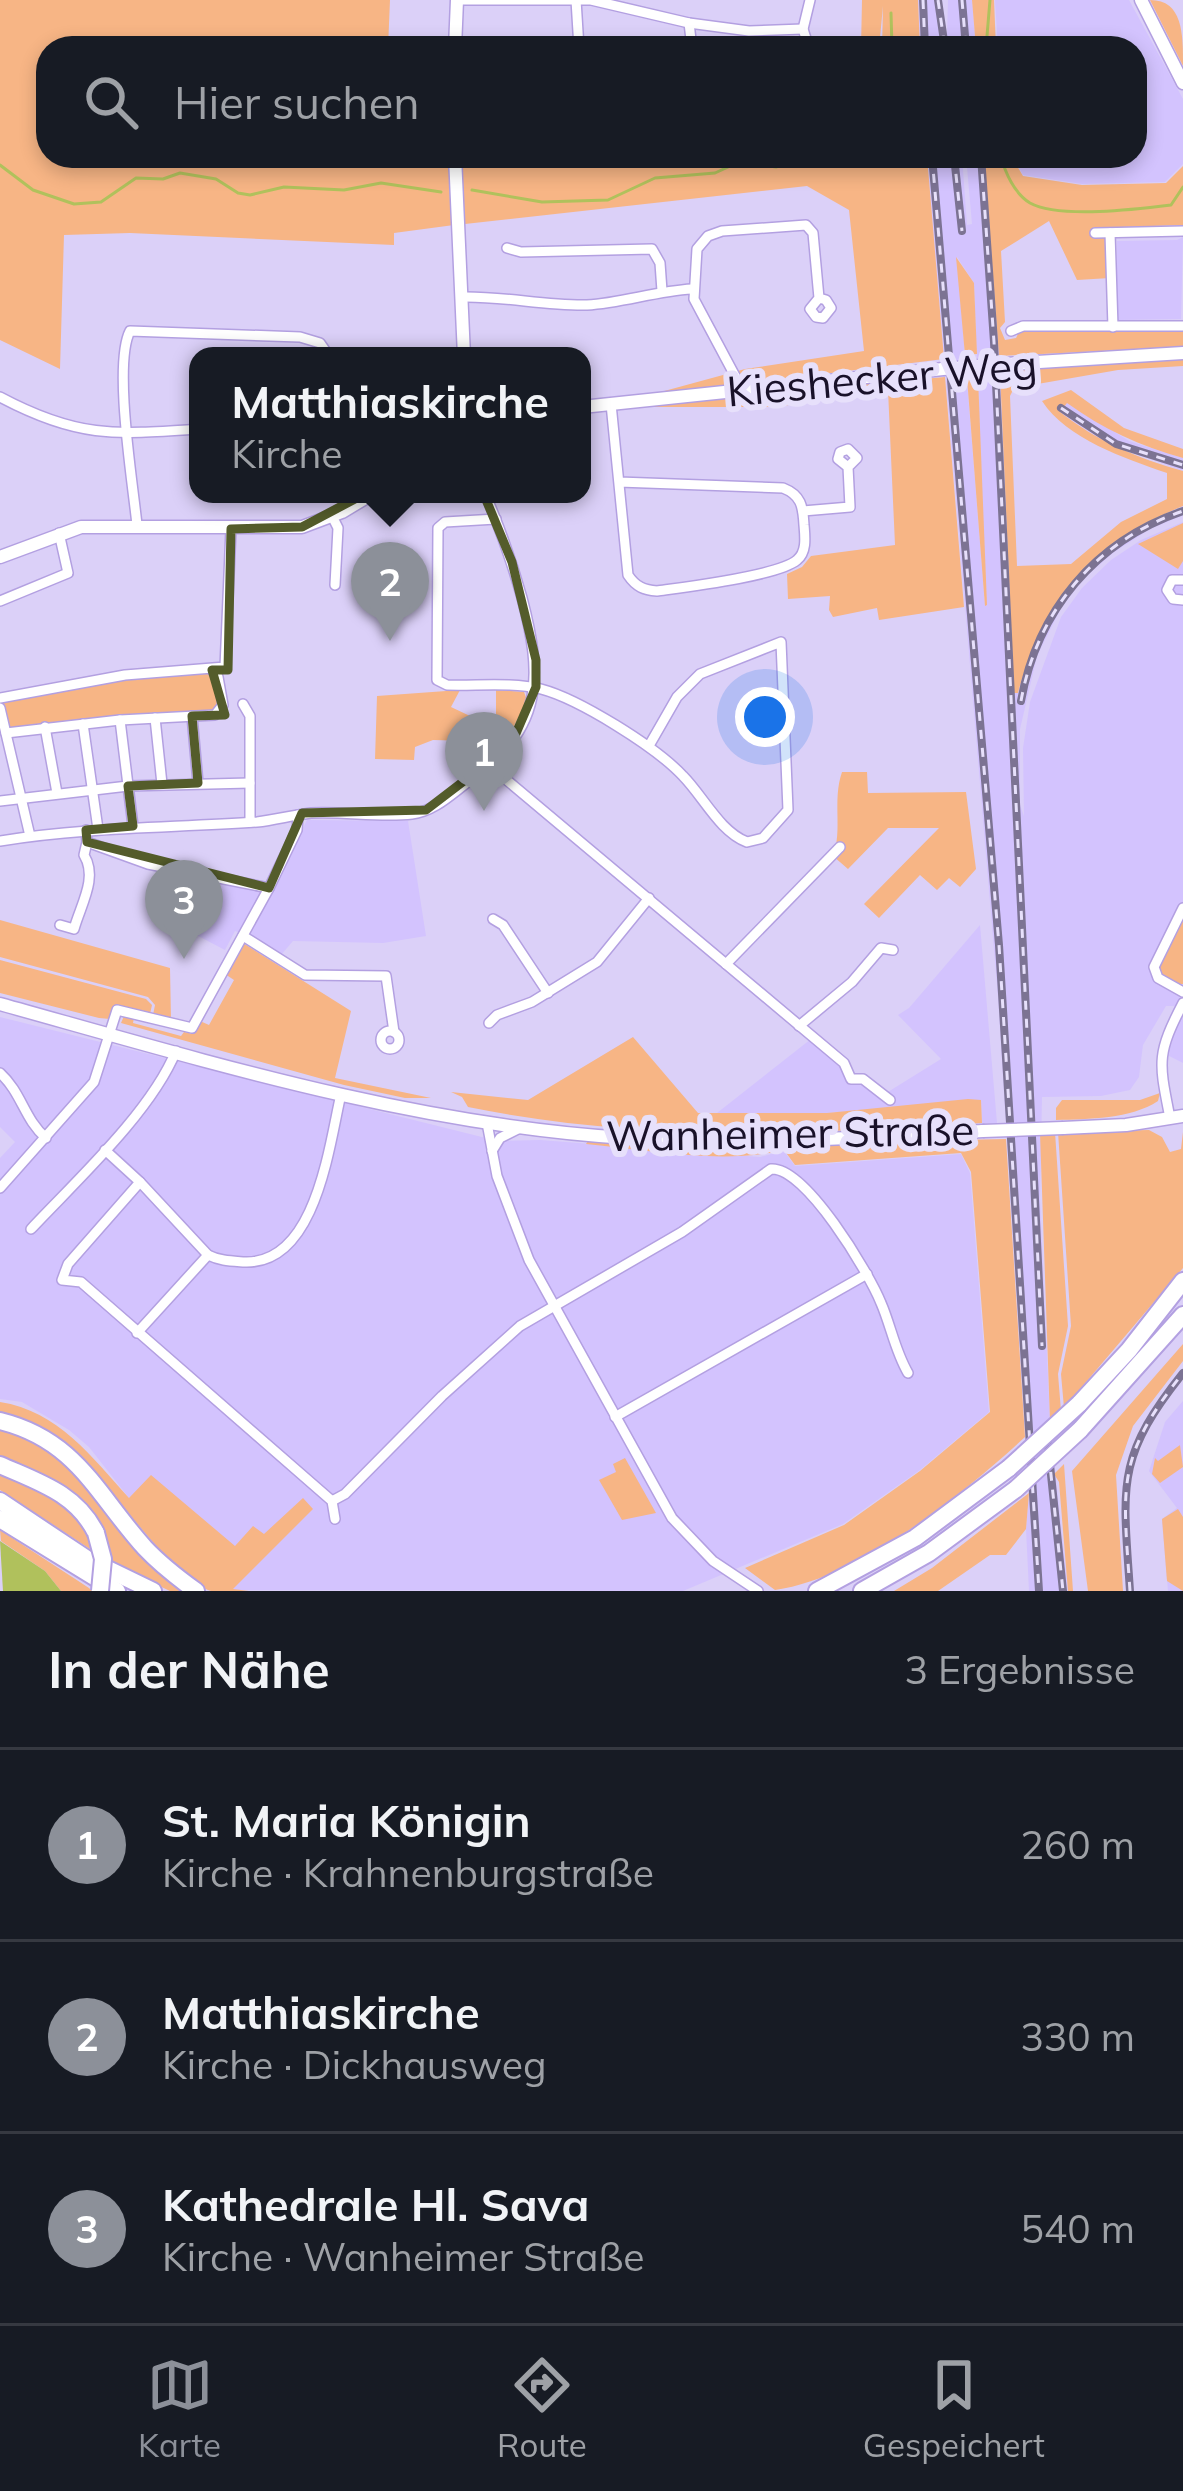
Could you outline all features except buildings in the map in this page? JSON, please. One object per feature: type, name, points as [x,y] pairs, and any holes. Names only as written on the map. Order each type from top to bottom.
[{"type":"highway","points":[[817,1591],[915,1538],[1009,1468],[1079,1404],[1183,1281]]},
{"type":"highway","points":[[862,1591],[929,1553],[1016,1489],[1081,1430],[1183,1315]]},
{"type":"highway","points":[[0,1421],[38,1434],[71,1457],[145,1548],[196,1591]]},
{"type":"highway","points":[[0,1465],[65,1496],[83,1512],[96,1533],[103,1559],[100,1591]]},
{"type":"highway","points":[[0,1501],[87,1559],[153,1591]]},
{"type":"highway","points":[[0,1519],[117,1591]]},
{"type":"street","points":[[456,36],[457,0],[576,0],[749,31],[802,29]]},
{"type":"street","points":[[576,0],[579,36]]},
{"type":"street","points":[[805,36],[810,0]]},
{"type":"street","points":[[1141,0],[1183,82]]},
{"type":"street","points":[[689,23],[691,36]]},
{"type":"street","points":[[455,168],[464,347]]},
{"type":"street","points":[[742,389],[692,289],[696,254],[708,236],[738,228],[806,225],[813,233],[819,298]]},
{"type":"street","points":[[1095,232],[1183,231]]},
{"type":"street","points":[[1110,232],[1113,327]]},
{"type":"street","points":[[507,248],[521,252],[652,249],[660,263],[662,291]]},
{"type":"street","points":[[462,297],[590,304],[692,289]]},
{"type":"street","name":"Kieshecker Weg","points":[[1011,331],[1023,326],[1183,326]]},
{"type":"street","points":[[137,525],[127,434],[125,338],[130,331],[300,337],[323,347]]},
{"type":"street","name":"Kieshecker Weg","points":[[591,406],[943,369],[1183,353]]},
{"type":"street","points":[[0,398],[61,426],[127,434],[189,430]]},
{"type":"street","points":[[611,404],[628,575],[643,590],[727,579],[795,562],[805,549],[799,498],[783,488],[619,482]]},
{"type":"street","points":[[803,511],[850,507],[848,467]]},
{"type":"street","points":[[0,556],[81,527],[282,530],[332,516],[356,503]]},
{"type":"street","points":[[0,841],[133,826],[426,811],[490,766],[520,731],[536,687],[529,626],[489,503]]},
{"type":"street","points":[[332,516],[338,528],[335,585]]},
{"type":"street","points":[[496,519],[445,522],[439,528],[436,677],[447,685],[536,687],[650,745],[691,784],[732,834],[747,842],[763,838],[785,817],[789,802],[781,642],[700,674],[677,697],[650,745]]},
{"type":"street","points":[[0,698],[124,675],[221,669],[228,661],[231,529]]},
{"type":"street","points":[[0,601],[68,573],[59,533]]},
{"type":"street","points":[[1183,580],[1172,580],[1167,590],[1173,599],[1183,600]]},
{"type":"street","points":[[6,733],[215,715],[222,710],[218,676],[212,670]]},
{"type":"street","points":[[243,704],[250,716],[250,822]]},
{"type":"street","points":[[0,708],[30,836]]},
{"type":"street","points":[[192,716],[198,783]]},
{"type":"street","points":[[155,718],[162,784]]},
{"type":"street","points":[[120,720],[133,826]]},
{"type":"street","points":[[60,925],[74,929],[91,878],[84,855],[91,834],[92,789],[82,724]]},
{"type":"street","points":[[45,727],[57,793]]},
{"type":"street","points":[[490,766],[844,1063],[851,1079],[863,1079],[890,1100]]},
{"type":"street","points":[[0,801],[128,786],[250,783]]},
{"type":"street","points":[[0,1188],[100,1072],[114,1017],[121,1009],[192,1028],[297,830],[298,815]]},
{"type":"street","points":[[91,834],[148,864],[268,888]]},
{"type":"street","points":[[726,964],[840,847]]},
{"type":"street","points":[[489,1023],[597,962],[649,898]]},
{"type":"street","points":[[1183,908],[1154,967],[1158,978],[1183,992]]},
{"type":"street","points":[[493,919],[503,925],[548,993]]},
{"type":"street","points":[[243,936],[305,975],[386,976],[394,1032]]},
{"type":"street","points":[[799,1026],[852,982],[881,948],[893,950]]},
{"type":"street","name":"Wanheimer Straße","points":[[0,1004],[341,1094],[487,1124],[627,1138],[722,1141],[1063,1128],[1177,1117],[1160,1055],[1183,1003]]},
{"type":"street","points":[[31,1228],[105,1150],[163,1077],[176,1051]]},
{"type":"street","points":[[0,1073],[19,1094],[27,1120],[46,1138]]},
{"type":"street","points":[[105,1150],[208,1255],[218,1260],[268,1259],[308,1219],[341,1094]]},
{"type":"street","points":[[487,1124],[509,1212],[551,1305],[672,1518],[713,1561],[758,1591]]},
{"type":"street","points":[[491,1151],[505,1135],[524,1127]]},
{"type":"street","points":[[332,1501],[361,1479],[503,1340],[551,1305],[669,1240],[771,1169],[788,1172],[849,1244],[867,1274],[908,1373]]},
{"type":"street","points":[[140,1182],[68,1264],[62,1280],[81,1282],[332,1501],[335,1519]]},
{"type":"street","points":[[137,1333],[208,1255]]},
{"type":"street","points":[[615,1417],[867,1274]]},
{"type":"highlighted area","points":[[467,454],[512,562],[536,660],[536,687],[511,745],[426,810],[302,813],[269,888],[87,842],[86,830],[133,826],[128,786],[198,783],[192,716],[225,715],[212,670],[228,670],[231,529],[302,527],[438,455]]},
{"type":"shaded area","points":[[0,0],[390,0],[388,36],[36,36],[36,168],[449,168],[454,225],[394,233],[394,245],[130,233],[64,235],[60,369],[0,340]]},
{"type":"shaded area","points":[[862,0],[918,0],[920,36],[882,36],[883,6],[880,36],[861,36]]},
{"type":"shaded area","points":[[918,0],[940,0],[947,36],[920,36]]},
{"type":"shaded area","points":[[948,0],[972,0],[975,36],[947,36]]},
{"type":"shaded area","points":[[972,0],[994,0],[996,36],[975,36]]},
{"type":"shaded area","points":[[995,0],[1129,0],[1183,99],[1183,164],[1165,182],[1082,184],[1023,175],[1019,168],[1147,168],[1147,36],[997,36]]},
{"type":"shaded area","points":[[1150,0],[1175,12],[1183,66]]},
{"type":"shaded area","points":[[1183,166],[1183,225],[1092,228],[1094,234],[1106,238],[1110,278],[1077,280],[1049,221],[1001,251],[1005,322],[1000,328],[1005,340],[1016,338],[1020,330],[1183,327],[1183,347],[999,356],[985,168],[1018,168],[1023,176],[1082,185],[1166,183]]},
{"type":"shaded area","points":[[461,168],[928,168],[944,359],[646,396],[745,369],[864,351],[849,210],[807,186],[465,224]]},
{"type":"shaded area","points":[[928,168],[963,168],[967,225],[972,224],[967,168],[985,168],[997,312],[1014,692],[1018,692],[1047,617],[1075,577],[1123,535],[1183,506],[1183,515],[1114,552],[1062,606],[1037,656],[1020,729],[1024,816],[1023,748],[1030,702],[1061,617],[1111,560],[1141,540],[1183,522],[1183,1063],[1165,1054],[1175,1006],[1166,1006],[1143,1045],[1139,1077],[1130,1090],[1101,1096],[1042,1097],[1040,1199],[1050,1421],[1068,1591],[1029,1591],[1029,1493],[998,997]],"holes":[[[957,257],[974,283],[985,605]]]},
{"type":"shaded area","points":[[1183,237],[1181,319],[1117,320],[1117,241]]},
{"type":"shaded area","points":[[956,257],[974,283],[977,354],[965,355]]},
{"type":"shaded area","points":[[1183,358],[1183,366],[1118,370],[1014,388],[1010,396],[1017,566],[1071,564],[1121,522],[1167,499],[1167,473],[1081,437],[1042,401],[1071,390],[1124,428],[1183,449],[1183,458],[1137,442],[1067,403],[1060,412],[1118,448],[1183,471],[1183,506],[1124,537],[1077,578],[1042,630],[1018,693],[1014,693],[1000,372]]},
{"type":"shaded area","points":[[945,377],[964,607],[879,620],[877,608],[833,617],[830,596],[788,599],[787,574],[811,556],[895,545],[888,390],[779,407],[619,407]]},
{"type":"shaded area","points":[[978,377],[987,605],[985,606],[967,378]]},
{"type":"shaded area","points":[[1067,402],[1129,441],[1183,458],[1183,471],[1104,442],[1059,412]]},
{"type":"shaded area","points":[[1183,523],[1183,561],[1178,569],[1138,544]]},
{"type":"shaded area","points":[[210,669],[216,673],[221,713],[6,727],[1,703],[5,698],[54,685]]},
{"type":"shaded area","points":[[460,690],[451,707],[470,716],[496,715],[496,690],[524,692],[527,700],[506,742],[433,740],[415,747],[414,760],[375,759],[377,696]]},
{"type":"shaded area","points":[[842,772],[867,772],[868,793],[966,792],[976,869],[960,887],[949,878],[937,890],[920,875],[879,918],[864,904],[939,828],[888,828],[848,869],[833,856]]},
{"type":"shaded area","points":[[307,820],[408,821],[426,936],[383,943],[293,941],[281,955],[249,935]]},
{"type":"shaded area","points":[[213,883],[261,891],[240,933],[235,931],[225,950],[164,918],[181,886]]},
{"type":"shaded area","points":[[1183,914],[1183,984],[1176,984],[1161,975],[1158,966]]},
{"type":"shaded area","points":[[0,920],[170,968],[171,1020],[153,1015],[155,1005],[148,997],[0,957]]},
{"type":"shaded area","points":[[980,925],[997,1123],[982,1124],[981,1100],[827,1113],[717,1113],[811,1039],[883,1095],[941,1059],[898,1015]]},
{"type":"shaded area","points":[[243,943],[351,1011],[335,1078],[431,1098],[405,1098],[344,1085],[121,1023],[124,1016],[134,1018],[133,1023],[181,1036],[193,1034],[200,1021],[209,1025],[234,980],[225,974]]},
{"type":"shaded area","points":[[0,960],[146,999],[152,1005],[150,1014],[114,1005],[110,1019],[99,1018],[0,993]]},
{"type":"shaded area","points":[[0,1017],[498,1141],[760,1157],[784,1151],[795,1166],[961,1154],[970,1173],[989,1412],[920,1470],[843,1524],[683,1591],[232,1590],[129,1498],[89,1447],[69,1430],[22,1402],[0,1399],[0,1158],[15,1142],[0,1127]]},
{"type":"shaded area","points":[[633,1037],[698,1113],[827,1113],[968,1099],[981,1100],[982,1123],[789,1132],[660,1130],[596,1126],[468,1107],[451,1092],[528,1100]]},
{"type":"shaded area","points":[[1160,1093],[1158,1101],[1135,1111],[1056,1120],[1062,1100],[1140,1100]]},
{"type":"shaded area","points":[[1149,1130],[1162,1137],[1170,1152],[1181,1149],[1183,1132],[1183,1268],[1064,1408],[1061,1374],[1071,1326],[1058,1132]]},
{"type":"shaded area","points":[[1055,1132],[1068,1326],[1058,1374],[1061,1411],[1050,1421],[1040,1133]]},
{"type":"shaded area","points":[[1006,1139],[1025,1437],[941,1507],[875,1551],[808,1582],[775,1590],[745,1568],[844,1525],[920,1471],[990,1412],[971,1172],[961,1153],[795,1165],[784,1150],[711,1156],[586,1144]]},
{"type":"shaded area","points":[[1183,1344],[1183,1361],[1133,1426],[1116,1475],[1123,1591],[1088,1591],[1072,1471]]},
{"type":"shaded area","points":[[1183,1401],[1183,1591],[1168,1591],[1162,1519],[1177,1508],[1149,1471],[1165,1422]]},
{"type":"shaded area","points":[[0,1402],[57,1426],[129,1498],[151,1475],[235,1546],[253,1526],[264,1534],[303,1498],[313,1509],[233,1589],[249,1591],[211,1591],[167,1557],[75,1452],[29,1422],[0,1412]]},
{"type":"shaded area","points":[[0,1428],[28,1438],[79,1473],[188,1591],[170,1591],[111,1563],[103,1532],[0,1458]]},
{"type":"shaded area","points":[[1180,1445],[1183,1467],[1160,1483],[1152,1474],[1155,1458],[1158,1461]]},
{"type":"shaded area","points":[[625,1458],[656,1513],[622,1520],[599,1480],[616,1472],[613,1464]]},
{"type":"shaded area","points":[[1064,1464],[1073,1591],[1068,1591],[1059,1482],[1054,1474]]},
{"type":"shaded area","points":[[0,1469],[69,1509],[96,1553],[0,1490]]},
{"type":"shaded area","points":[[1029,1493],[1026,1529],[1006,1555],[990,1555],[938,1591],[894,1591],[932,1568]]},
{"type":"shaded area","points":[[1178,1509],[1183,1517],[1183,1591],[1167,1581],[1162,1519]]},
{"type":"shaded area","points":[[0,1530],[92,1591],[61,1591],[45,1571],[1,1541]]},
{"type":"shaded area","points":[[0,1541],[45,1571],[61,1591],[3,1591]]},
{"type":"waterway","points":[[987,36],[990,0]]},
{"type":"waterway","points":[[891,13],[892,36]]},
{"type":"waterway","points":[[0,165],[33,190],[74,204],[101,202],[136,178],[163,179],[180,173],[216,179],[250,195],[284,187],[344,190],[381,183],[441,192]]},
{"type":"waterway","points":[[472,190],[542,202],[608,200],[655,178],[726,168]]},
{"type":"waterway","points":[[1005,168],[1030,203],[1060,211],[1171,205],[1183,187]]},
{"type":"railway","points":[[923,0],[924,36]]},
{"type":"railway","points":[[938,0],[943,36]]},
{"type":"railway","points":[[962,0],[965,36]]},
{"type":"railway","points":[[933,168],[999,945],[1039,1591]]},
{"type":"railway","points":[[955,168],[962,231]]},
{"type":"railway","points":[[982,168],[1042,1346]]},
{"type":"railway","points":[[1061,408],[1116,444],[1183,465]]},
{"type":"railway","points":[[1021,701],[1041,638],[1075,583],[1123,541],[1183,511]]},
{"type":"railway","points":[[1130,1591],[1128,1474],[1145,1428],[1183,1373]]},
{"type":"railway","points":[[1047,1436],[1063,1591]]},
{"type":"place","name":"Matthiaskirche","points":[[390,641]]},
{"type":"place","name":"St. Maria Königin","points":[[484,811]]},
{"type":"place","name":"Kathedrale Hl. Sava","points":[[184,959]]}]
